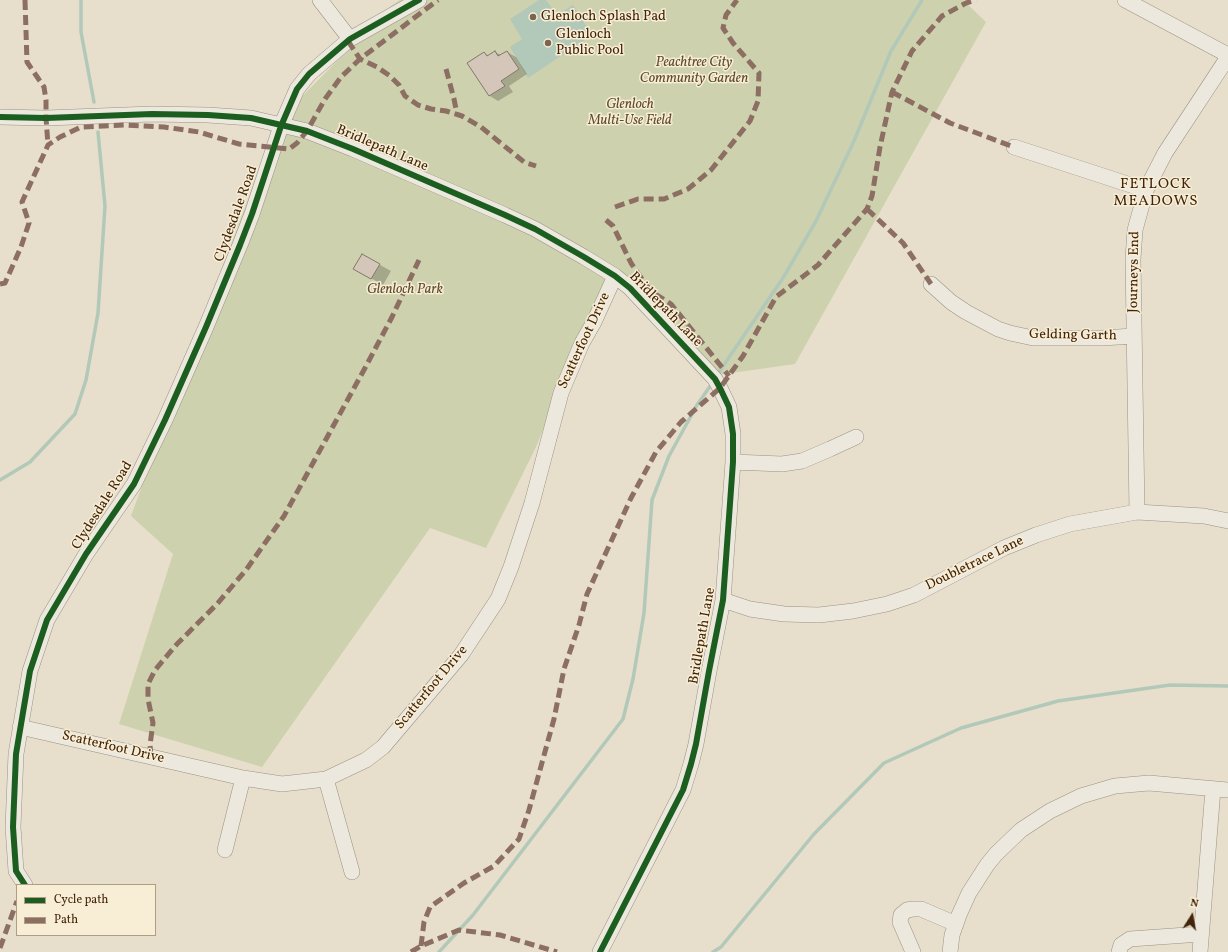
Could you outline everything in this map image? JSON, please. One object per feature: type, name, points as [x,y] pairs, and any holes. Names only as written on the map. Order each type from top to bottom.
[{"type":"street","points":[[320,0],[350,39]]},
{"type":"street","name":"Clydesdale Road","points":[[25,884],[16,871],[13,827],[16,754],[30,671],[47,620],[86,554],[134,484],[219,295],[249,220],[281,126],[297,89],[309,74],[350,39],[419,0]]},
{"type":"street","points":[[1125,0],[1228,56]]},
{"type":"street","name":"Journeys End","points":[[1137,512],[1133,259],[1135,230],[1146,190],[1165,153],[1228,56]]},
{"type":"street","name":"Bridlepath Lane","points":[[0,117],[46,118],[152,114],[208,115],[251,118],[307,132],[353,149],[535,229],[615,276],[635,293],[712,376],[720,388],[729,407],[733,434],[724,600],[696,744],[683,790],[600,952]]},
{"type":"street","points":[[1014,147],[1146,190]]},
{"type":"street","name":"Scatterfoot Drive","points":[[20,727],[243,778],[282,784],[326,779],[366,760],[383,747],[461,655],[498,599],[511,567],[532,503],[561,393],[582,343],[594,322],[615,276]]},
{"type":"street","name":"Gelding Garth","points":[[931,284],[951,302],[966,312],[998,329],[1010,333],[1033,338],[1102,338],[1134,336]]},
{"type":"street","points":[[732,462],[782,464],[802,461],[830,450],[856,437]]},
{"type":"street","name":"Doubletrace Lane","points":[[724,600],[750,609],[784,614],[819,615],[854,611],[887,604],[914,595],[1004,548],[1036,535],[1070,524],[1137,512],[1204,516],[1228,520]]},
{"type":"street","points":[[225,850],[243,778]]},
{"type":"street","points":[[326,779],[352,872]]},
{"type":"street","points":[[950,952],[952,935],[969,893],[996,854],[1021,830],[1035,820],[1065,803],[1115,786],[1149,784],[1228,790]]},
{"type":"street","points":[[1200,952],[1213,789]]},
{"type":"street","points":[[913,952],[900,922],[901,916],[907,910],[921,909],[956,924]]},
{"type":"street","points":[[1119,952],[1121,945],[1130,939],[1201,934]]},
{"type":"green space","name":"Glenloch Park","points":[[400,0],[963,0],[986,22],[795,364],[710,376],[611,275],[576,347],[536,447],[486,548],[430,528],[262,767],[119,724],[173,554],[131,516],[276,123],[391,6]]},
{"type":"shaded area","name":"Glenloch Public Pool","points":[[539,0],[546,0],[557,15],[573,5],[592,35],[528,78],[510,47],[522,39],[510,19]]},
{"type":"building","points":[[495,51],[498,56],[507,51],[519,69],[501,81],[505,86],[489,96],[467,63],[484,52],[487,56]]},
{"type":"building","points":[[362,254],[380,264],[371,279],[353,269]]},
{"type":"waterway","points":[[81,0],[81,32],[94,102]]},
{"type":"waterway","points":[[717,375],[783,278],[816,221],[854,141],[891,51],[922,0]]},
{"type":"waterway","points":[[0,480],[30,462],[75,414],[86,380],[98,313],[105,206],[98,132]]},
{"type":"waterway","points":[[439,952],[473,915],[623,719],[633,679],[644,613],[652,500],[669,456],[697,405],[713,382]]},
{"type":"waterway","points":[[713,952],[721,947],[814,834],[884,763],[961,728],[1058,701],[1170,685],[1228,686]]},
{"type":"marked path","points":[[25,0],[27,62],[44,87],[48,145]]},
{"type":"marked path","points":[[0,284],[5,283],[21,247],[29,223],[22,202],[48,145],[60,137],[81,127],[126,125],[164,127],[199,132],[239,144],[289,149],[297,143],[307,131],[325,99],[341,77],[360,59],[438,0]]},
{"type":"marked path","points":[[615,207],[638,199],[664,199],[688,189],[711,170],[750,121],[758,101],[759,73],[733,43],[723,28],[726,15],[737,0]]},
{"type":"marked path","points":[[421,946],[424,922],[430,907],[464,883],[494,866],[519,839],[529,810],[554,719],[564,669],[579,625],[587,594],[631,498],[656,452],[681,422],[720,388],[743,356],[776,297],[818,265],[867,209],[872,196],[880,147],[892,92],[912,51],[942,16],[966,3],[976,0]]},
{"type":"marked path","points":[[348,41],[360,59],[377,67],[390,76],[399,85],[405,96],[418,105],[462,116],[481,127],[524,162],[536,166]]},
{"type":"marked path","points":[[446,69],[457,114]]},
{"type":"marked path","points":[[892,92],[950,123],[1014,147]]},
{"type":"marked path","points":[[867,209],[903,243],[931,284]]},
{"type":"marked path","points":[[606,220],[613,226],[631,263],[646,285],[655,294],[671,304],[729,376]]},
{"type":"marked path","points":[[151,756],[150,745],[153,723],[148,699],[148,684],[155,670],[177,644],[217,604],[246,570],[284,516],[392,317],[419,260]]},
{"type":"marked path","points":[[0,948],[16,904]]},
{"type":"marked path","points":[[411,952],[421,946],[459,930],[500,935],[557,952]]},
{"type":"cycle path","points":[[24,884],[16,871],[13,827],[16,754],[30,671],[47,620],[86,554],[134,484],[165,420],[240,245],[252,214],[281,126],[297,89],[309,74],[350,39],[419,0]]},
{"type":"cycle path","points":[[0,117],[46,118],[152,114],[208,115],[251,118],[307,131],[353,149],[505,215],[535,229],[584,257],[615,276],[630,288],[715,379],[729,407],[733,434],[733,462],[723,600],[696,744],[683,790],[600,952]]},
{"type":"place","name":"Glenloch Splash Pad","points":[[533,17]]},
{"type":"place","name":"Glenloch Public Pool","points":[[548,43]]},
{"type":"district","name":"FETLOCK MEADOWS","points":[[1156,194]]},
{"type":"park label","name":"Peachtree City Community Garden","points":[[694,72]]},
{"type":"park label","name":"Glenloch Multi-Use Field","points":[[630,114]]}]
